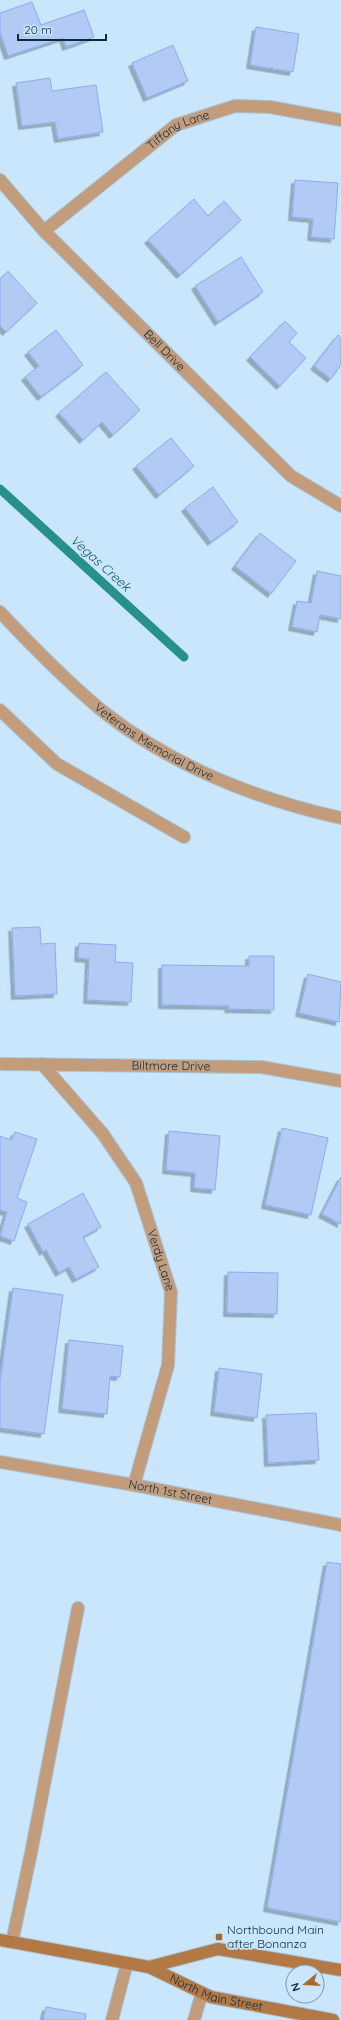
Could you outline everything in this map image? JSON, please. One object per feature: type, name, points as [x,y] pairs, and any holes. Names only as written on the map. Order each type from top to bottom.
[{"type":"main road","name":"North Main Street","points":[[0,1940],[149,1967],[211,1997],[310,2018],[333,2020]]},
{"type":"main road","name":"North Main Street","points":[[149,1967],[218,1949],[341,1970]]},
{"type":"street","name":"Tiffany Lane","points":[[44,231],[176,124],[235,106],[270,107],[341,120]]},
{"type":"street","name":"Bell Drive","points":[[0,180],[44,231],[291,476],[341,506]]},
{"type":"street","name":"Veterans Memorial Drive","points":[[0,612],[69,681],[105,713],[151,744],[190,766],[230,785],[272,800],[341,818]]},
{"type":"street","points":[[0,710],[57,764],[184,837]]},
{"type":"street","name":"Biltmore Drive","points":[[0,1064],[261,1067],[341,1081]]},
{"type":"street","name":"Verdy Lane","points":[[42,1064],[103,1134],[136,1183],[171,1292],[168,1365],[134,1485]]},
{"type":"street","name":"North 1st Street","points":[[0,1462],[134,1485],[341,1525]]},
{"type":"street","points":[[12,1942],[78,1608]]},
{"type":"street","points":[[112,2020],[127,1963]]},
{"type":"street","points":[[194,2020],[202,1993]]},
{"type":"building","points":[[32,2],[41,25],[84,10],[94,37],[66,47],[63,38],[8,56],[0,32],[0,13]]},
{"type":"building","points":[[256,27],[299,34],[293,72],[250,65]]},
{"type":"building","points":[[173,45],[188,81],[147,98],[132,63]]},
{"type":"building","points":[[50,78],[52,91],[96,85],[103,132],[58,139],[55,122],[22,126],[16,83]]},
{"type":"building","points":[[295,180],[338,183],[334,239],[311,237],[313,219],[292,217]]},
{"type":"building","points":[[194,199],[208,216],[224,201],[241,220],[180,275],[148,240]]},
{"type":"building","points":[[241,257],[263,292],[218,322],[195,286]]},
{"type":"building","points":[[8,271],[37,303],[6,332],[0,326],[0,279]]},
{"type":"building","points":[[285,321],[297,333],[289,342],[306,358],[280,386],[250,357]]},
{"type":"building","points":[[56,330],[83,365],[41,397],[25,377],[39,366],[28,352]]},
{"type":"building","points":[[338,335],[341,338],[341,365],[331,379],[314,366]]},
{"type":"building","points":[[106,372],[140,410],[113,435],[102,422],[83,440],[59,413]]},
{"type":"building","points":[[171,438],[194,466],[159,495],[136,466]]},
{"type":"building","points":[[213,487],[238,522],[211,542],[185,508]]},
{"type":"building","points":[[260,533],[296,561],[271,594],[235,566]]},
{"type":"building","points":[[317,571],[341,576],[341,619],[320,615],[317,632],[292,627],[297,601],[311,603]]},
{"type":"building","points":[[40,927],[41,944],[55,943],[57,994],[15,996],[12,928]]},
{"type":"building","points":[[79,943],[116,945],[115,962],[133,963],[131,1002],[87,1000],[89,959],[78,958]]},
{"type":"building","points":[[249,956],[274,956],[274,1010],[228,1009],[229,1006],[162,1005],[162,965],[249,966]]},
{"type":"building","points":[[308,974],[341,982],[339,1022],[299,1013]]},
{"type":"building","points":[[282,1128],[328,1138],[311,1215],[265,1205]]},
{"type":"building","points":[[169,1131],[220,1136],[215,1190],[194,1188],[195,1173],[166,1170]]},
{"type":"building","points":[[15,1132],[37,1139],[17,1198],[27,1202],[14,1241],[0,1236],[7,1212],[0,1210],[0,1136],[11,1140]]},
{"type":"building","points":[[341,1177],[341,1224],[322,1214]]},
{"type":"building","points":[[83,1193],[101,1227],[83,1237],[99,1267],[76,1279],[69,1267],[59,1273],[46,1250],[43,1252],[28,1224]]},
{"type":"building","points":[[228,1272],[278,1273],[277,1314],[227,1313]]},
{"type":"building","points":[[13,1288],[63,1295],[44,1434],[0,1428],[0,1382]]},
{"type":"building","points":[[69,1340],[123,1346],[120,1377],[110,1376],[107,1414],[62,1409]]},
{"type":"building","points":[[219,1368],[262,1374],[257,1418],[214,1412]]},
{"type":"building","points":[[316,1413],[319,1460],[268,1463],[266,1415]]},
{"type":"building","points":[[327,1562],[341,1564],[341,1922],[267,1908]]},
{"type":"building","points":[[46,2007],[86,2014],[85,2020],[43,2020]]},
{"type":"waterway","name":"Vegas Creek","points":[[0,489],[184,657]]},
{"type":"place","name":"Northbound Main after Bonanza","points":[[219,1937]]}]
